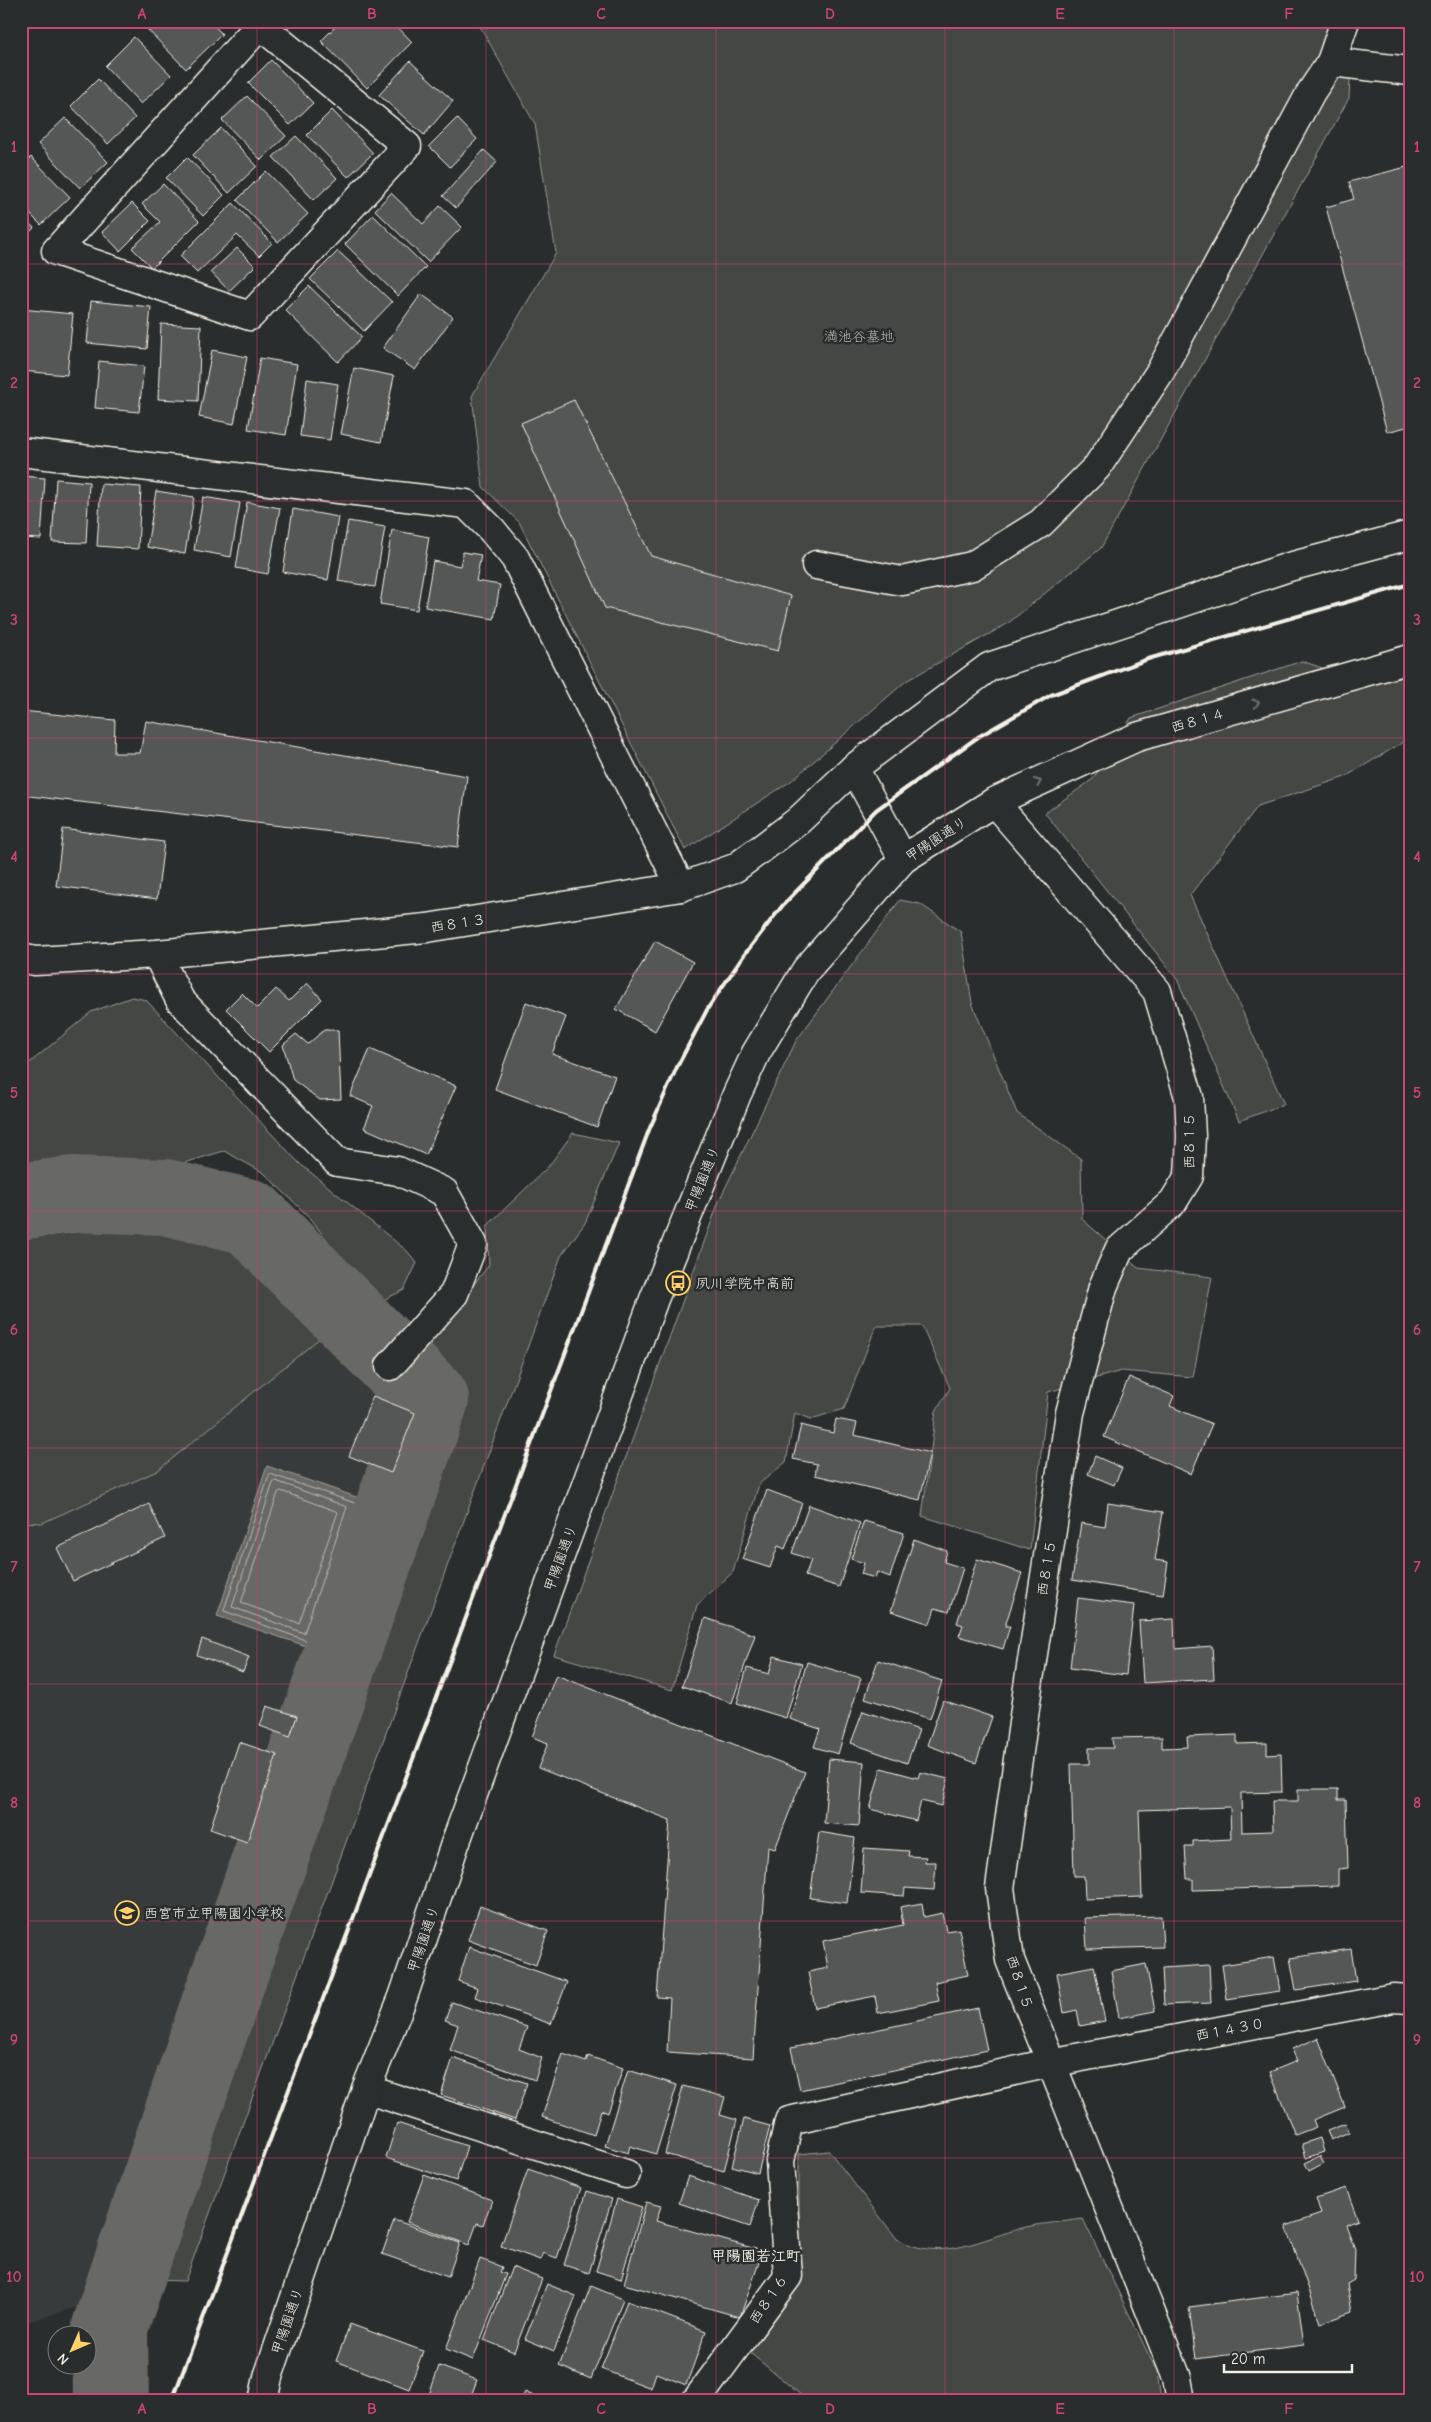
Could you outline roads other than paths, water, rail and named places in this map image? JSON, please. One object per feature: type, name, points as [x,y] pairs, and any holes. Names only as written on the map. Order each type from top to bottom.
[{"type":"street","points":[[816,565],[902,581],[972,566],[1041,523],[1097,467],[1160,372],[1311,92],[1331,62],[1345,21]]},
{"type":"street","points":[[258,23],[407,146],[250,316],[56,251],[258,23]]},
{"type":"street","points":[[1331,62],[1410,71]]},
{"type":"street","points":[[21,452],[466,504],[492,530],[515,558],[681,887]]},
{"type":"street","name":"西８１３","points":[[21,958],[35,961],[157,954],[427,928],[681,887],[735,868],[748,859],[798,821],[854,768],[989,668],[1289,567],[1410,535]]},
{"type":"street","name":"西８１４","points":[[994,802],[1137,737],[1410,659]]},
{"type":"street","points":[[854,768],[904,859]]},
{"type":"street","name":"甲陽園通り","points":[[263,2401],[268,2378],[366,2089],[403,1997],[459,1835],[651,1309],[737,1094],[756,1054],[806,970],[904,859],[994,802]]},
{"type":"street","name":"西８１５","points":[[994,802],[1157,991],[1189,1097],[1191,1136],[1189,1176],[1173,1202],[1119,1250],[1103,1287],[1070,1414],[1028,1680],[1000,1888],[1010,1960],[1177,2378],[1181,2401]]},
{"type":"street","points":[[157,954],[180,1000],[336,1162],[398,1171],[444,1192],[473,1244],[454,1294],[390,1366]]},
{"type":"street","name":"西１４３０","points":[[788,2121],[1050,2063],[1393,1998],[1410,1999]]},
{"type":"street","points":[[366,2089],[626,2174]]},
{"type":"street","name":"西８１６","points":[[696,2401],[788,2276],[780,2161],[788,2121]]},
{"type":"water","points":[[267,1466],[362,1499],[312,1648],[217,1616]]},
{"type":"waterway","points":[[21,1201],[73,1194],[165,1197],[250,1217],[431,1399],[214,2019],[110,2327],[111,2401]]},
{"type":"railway","points":[[172,2401],[649,1130],[677,1067],[708,1008],[744,955],[783,905],[876,810],[978,737],[1051,695],[1148,659],[1410,584]]},
{"type":"place","name":"夙川学院中高前","points":[[678,1283]]},
{"type":"place","name":"西宮市立甲陽園小学校","points":[[127,1913]]},
{"type":"district","name":"甲陽園若江町","points":[[756,2256]]},
{"type":"park label","name":"満池谷墓地","points":[[859,336]]}]
